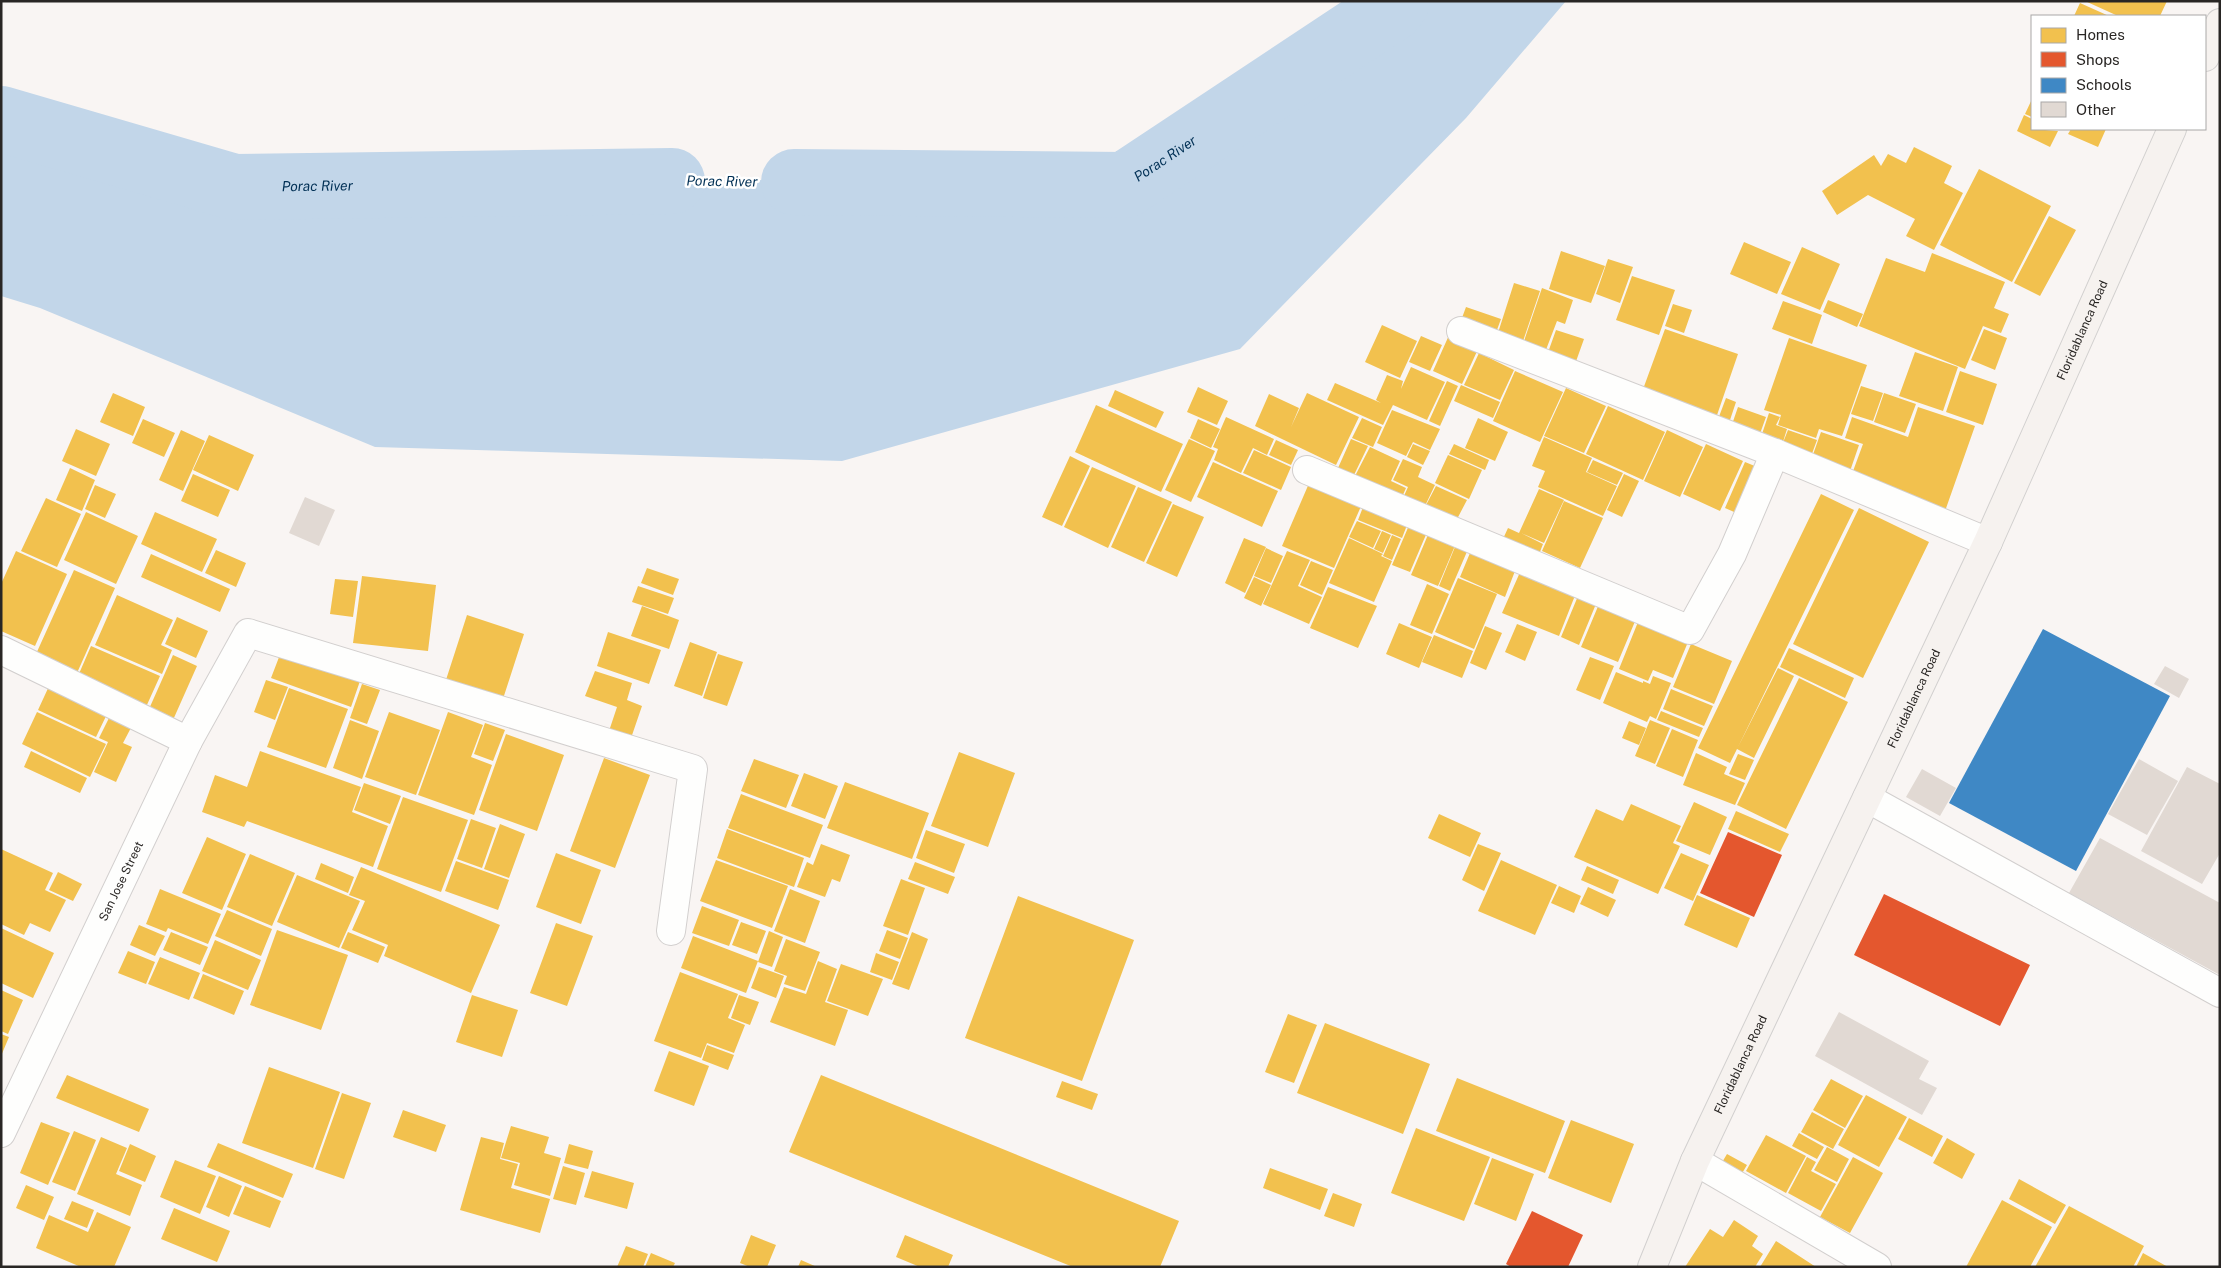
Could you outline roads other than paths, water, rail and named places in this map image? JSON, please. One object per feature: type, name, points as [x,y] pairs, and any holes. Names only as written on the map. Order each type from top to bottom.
[{"type":"main road","points":[[2206,54],[2220,23]]},
{"type":"main road","name":"Floridablanca Road","points":[[1652,1267],[1695,1161],[1988,542],[2172,130]]},
{"type":"street","points":[[1461,331],[1775,453],[1988,542]]},
{"type":"street","points":[[1307,470],[1690,630],[1732,554],[1775,453]]},
{"type":"street","name":"San Jose Street","points":[[1,1134],[188,741],[248,632],[693,769],[671,931]]},
{"type":"street","points":[[1,650],[188,741]]},
{"type":"street","points":[[1867,798],[2220,993]]},
{"type":"street","points":[[1695,1161],[1877,1267]]},
{"type":"water","points":[[1372,1],[1566,1],[1466,118],[1240,349],[842,461],[375,447],[40,308],[1,296],[1,139],[325,207],[593,180],[799,180],[1068,189],[1224,134]]},
{"type":"waterway","name":"Porac River","points":[[794,182],[1125,185],[1392,8],[1397,1]]},
{"type":"waterway","name":"Porac River","points":[[1,119],[234,187],[672,181]]}]
